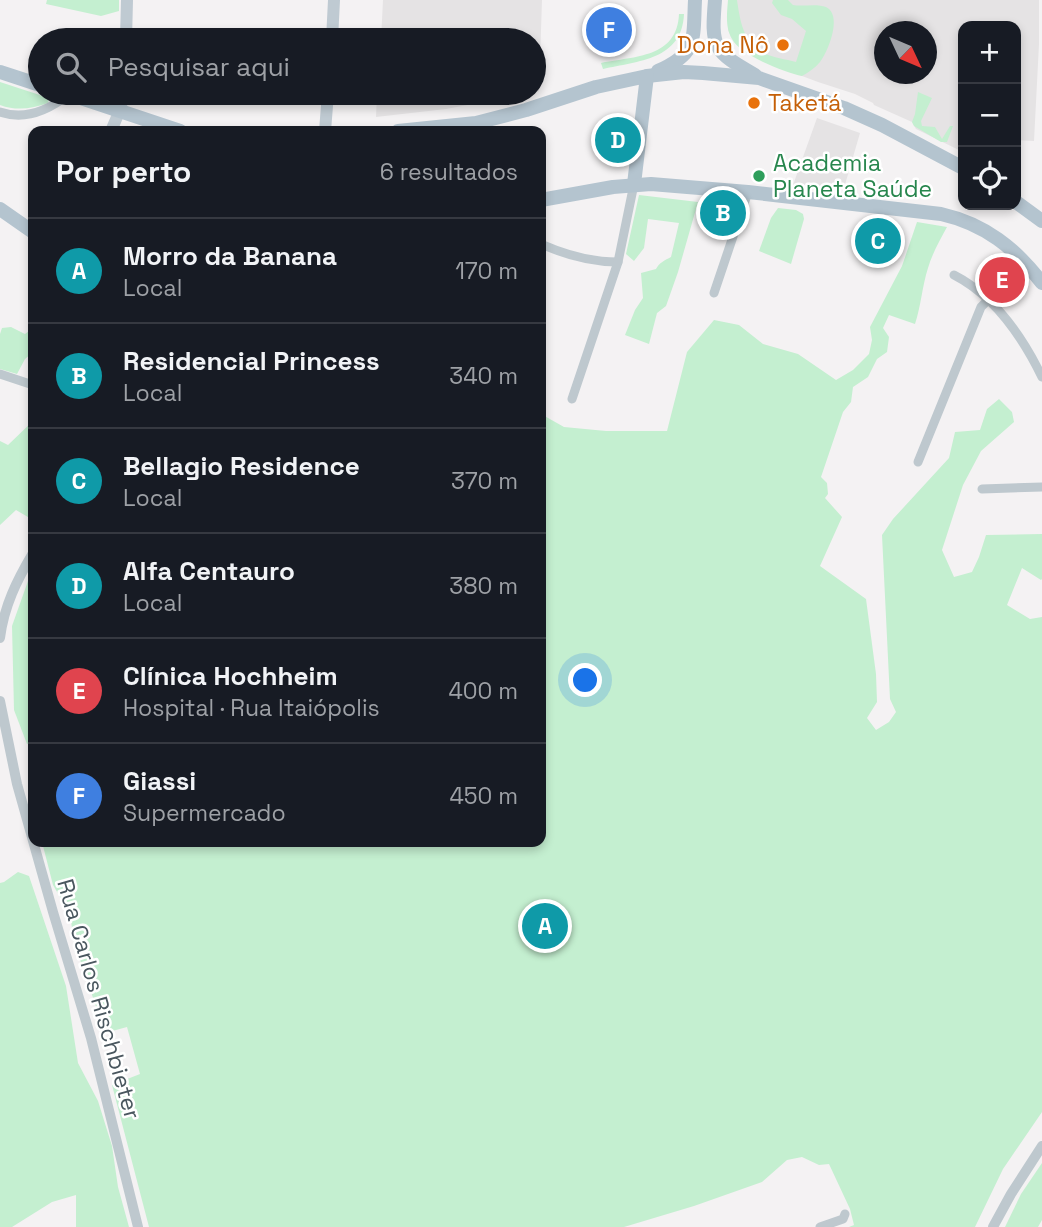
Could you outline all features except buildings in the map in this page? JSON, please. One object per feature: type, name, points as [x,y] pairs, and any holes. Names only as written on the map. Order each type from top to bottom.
[{"type":"main road","points":[[126,28],[127,0]]},
{"type":"main road","points":[[333,28],[334,0]]},
{"type":"main road","points":[[647,76],[671,65],[689,50],[693,40],[695,0]]},
{"type":"main road","points":[[715,0],[712,31],[719,49],[733,62],[760,78],[853,111],[958,166]]},
{"type":"main road","points":[[693,40],[702,48],[716,43]]},
{"type":"main road","points":[[0,72],[28,81]]},
{"type":"main road","points":[[546,103],[596,87],[647,76],[684,72],[760,78]]},
{"type":"main road","points":[[634,184],[647,76]]},
{"type":"main road","points":[[102,105],[109,126]]},
{"type":"main road","points":[[105,105],[166,126]]},
{"type":"main road","points":[[112,126],[121,105]]},
{"type":"main road","points":[[325,126],[327,105]]},
{"type":"main road","points":[[447,126],[476,123],[541,105]]},
{"type":"main road","points":[[546,199],[634,184],[748,192],[941,214],[962,219],[1003,242],[1042,283]]},
{"type":"main road","points":[[1021,206],[1042,221]]},
{"type":"main road","points":[[0,209],[28,229]]},
{"type":"street","points":[[0,112],[16,116],[39,112],[54,105]]},
{"type":"street","points":[[572,399],[618,262],[634,184]]},
{"type":"street","points":[[714,293],[748,192]]},
{"type":"street","points":[[546,246],[583,259],[618,262]]},
{"type":"street","points":[[954,275],[969,282],[989,299],[1008,321],[1042,377]]},
{"type":"street","points":[[918,462],[981,307],[989,299]]},
{"type":"street","points":[[0,374],[28,383]]},
{"type":"street","points":[[982,489],[1042,487]]},
{"type":"street","points":[[0,638],[10,595],[28,562]]},
{"type":"street","name":"Rua Carlos Rischbieter","points":[[0,701],[28,823]]},
{"type":"street","name":"Rua Carlos Rischbieter","points":[[35,847],[88,1027],[138,1227]]},
{"type":"street","points":[[993,1227],[1042,1146]]},
{"type":"street","points":[[820,1227],[843,1219],[845,1214]]},
{"type":"shaded area","points":[[383,0],[542,0],[541,28],[382,28]]},
{"type":"shaded area","points":[[728,0],[1039,0],[1034,141],[1021,140],[1021,21],[958,21],[958,150],[916,129],[912,122],[855,94],[765,62],[736,44],[728,30]]},
{"type":"shaded area","points":[[376,105],[468,105],[446,109],[376,117]]},
{"type":"shaded area","points":[[817,118],[860,133],[844,188],[829,184],[826,191],[793,185]]},
{"type":"green space","points":[[47,0],[119,0],[119,11],[101,16],[46,4]]},
{"type":"green space","points":[[728,0],[737,0],[744,30],[757,49],[771,56],[796,62],[806,31],[792,19],[781,15],[772,3],[773,0],[788,0],[793,5],[826,7],[831,11],[834,25],[823,57],[802,76],[775,67],[744,51],[732,39],[728,30]]},
{"type":"green space","points":[[679,14],[684,14],[681,29],[667,50],[643,60],[603,69],[601,63],[640,56],[662,47],[671,39]]},
{"type":"green space","points":[[0,82],[28,91],[28,105],[42,105],[12,108],[0,105]]},
{"type":"green space","points":[[918,92],[932,98],[921,121],[922,126],[935,127],[942,139],[950,126],[953,126],[947,142],[941,142],[914,126],[912,122]]},
{"type":"green space","points":[[639,195],[698,202],[678,272],[666,306],[657,313],[649,344],[625,335],[643,298],[641,273],[656,269],[660,263],[671,257],[679,223],[648,219],[644,248],[634,261],[626,254]]},
{"type":"green space","points":[[778,208],[796,210],[803,214],[804,219],[791,264],[759,251],[771,218]]},
{"type":"green space","points":[[917,222],[947,227],[926,275],[915,324],[889,315],[883,328],[889,337],[887,352],[877,359],[868,377],[853,387],[851,402],[843,412],[821,477],[827,483],[828,494],[825,498],[842,517],[820,566],[866,599],[877,702],[867,718],[876,730],[889,722],[896,712],[890,699],[882,535],[893,519],[949,458],[955,432],[980,430],[987,409],[999,399],[1012,412],[1014,422],[981,451],[963,485],[942,550],[954,577],[972,572],[986,535],[1042,534],[1042,579],[1022,568],[1007,605],[1030,619],[1042,617],[1042,1112],[1003,1169],[975,1227],[849,1227],[854,1225],[850,1209],[829,1164],[819,1165],[802,1157],[787,1160],[762,1182],[624,1227],[149,1227],[112,1085],[140,1074],[127,1027],[105,1033],[74,942],[70,914],[53,885],[43,847],[546,847],[546,417],[564,427],[606,431],[667,431],[687,352],[714,320],[739,325],[763,344],[798,354],[836,380],[853,370],[869,354],[872,340],[870,327],[902,266]]},
{"type":"green space","points":[[11,327],[25,334],[28,332],[28,356],[17,374],[0,369],[2,328]]},
{"type":"green space","points":[[28,426],[28,517],[16,510],[0,525],[0,441],[8,445]]},
{"type":"green space","points":[[28,581],[27,744],[14,710],[12,626]]},
{"type":"green space","points":[[18,872],[29,876],[66,986],[78,1063],[98,1101],[112,1146],[118,1187],[129,1227],[76,1227],[76,1195],[52,1202],[12,1227],[0,1227],[0,883]]},
{"type":"green space","points":[[1042,1163],[1042,1220],[1038,1227],[1005,1227],[1021,1194]]},
{"type":"place","name":"Giassi","points":[[609,30]]},
{"type":"place","name":"Dona Nô","points":[[783,45]]},
{"type":"place","name":"Taketá","points":[[754,103]]},
{"type":"place","name":"Alfa Centauro","points":[[618,140]]},
{"type":"place","name":"Academia Planeta Saúde","points":[[759,176]]},
{"type":"place","name":"Residencial Princess","points":[[723,213]]},
{"type":"place","name":"Bellagio Residence","points":[[878,241]]},
{"type":"place","name":"Clínica Hochheim","points":[[1002,280]]},
{"type":"place","name":"Morro da Banana","points":[[545,926]]}]
